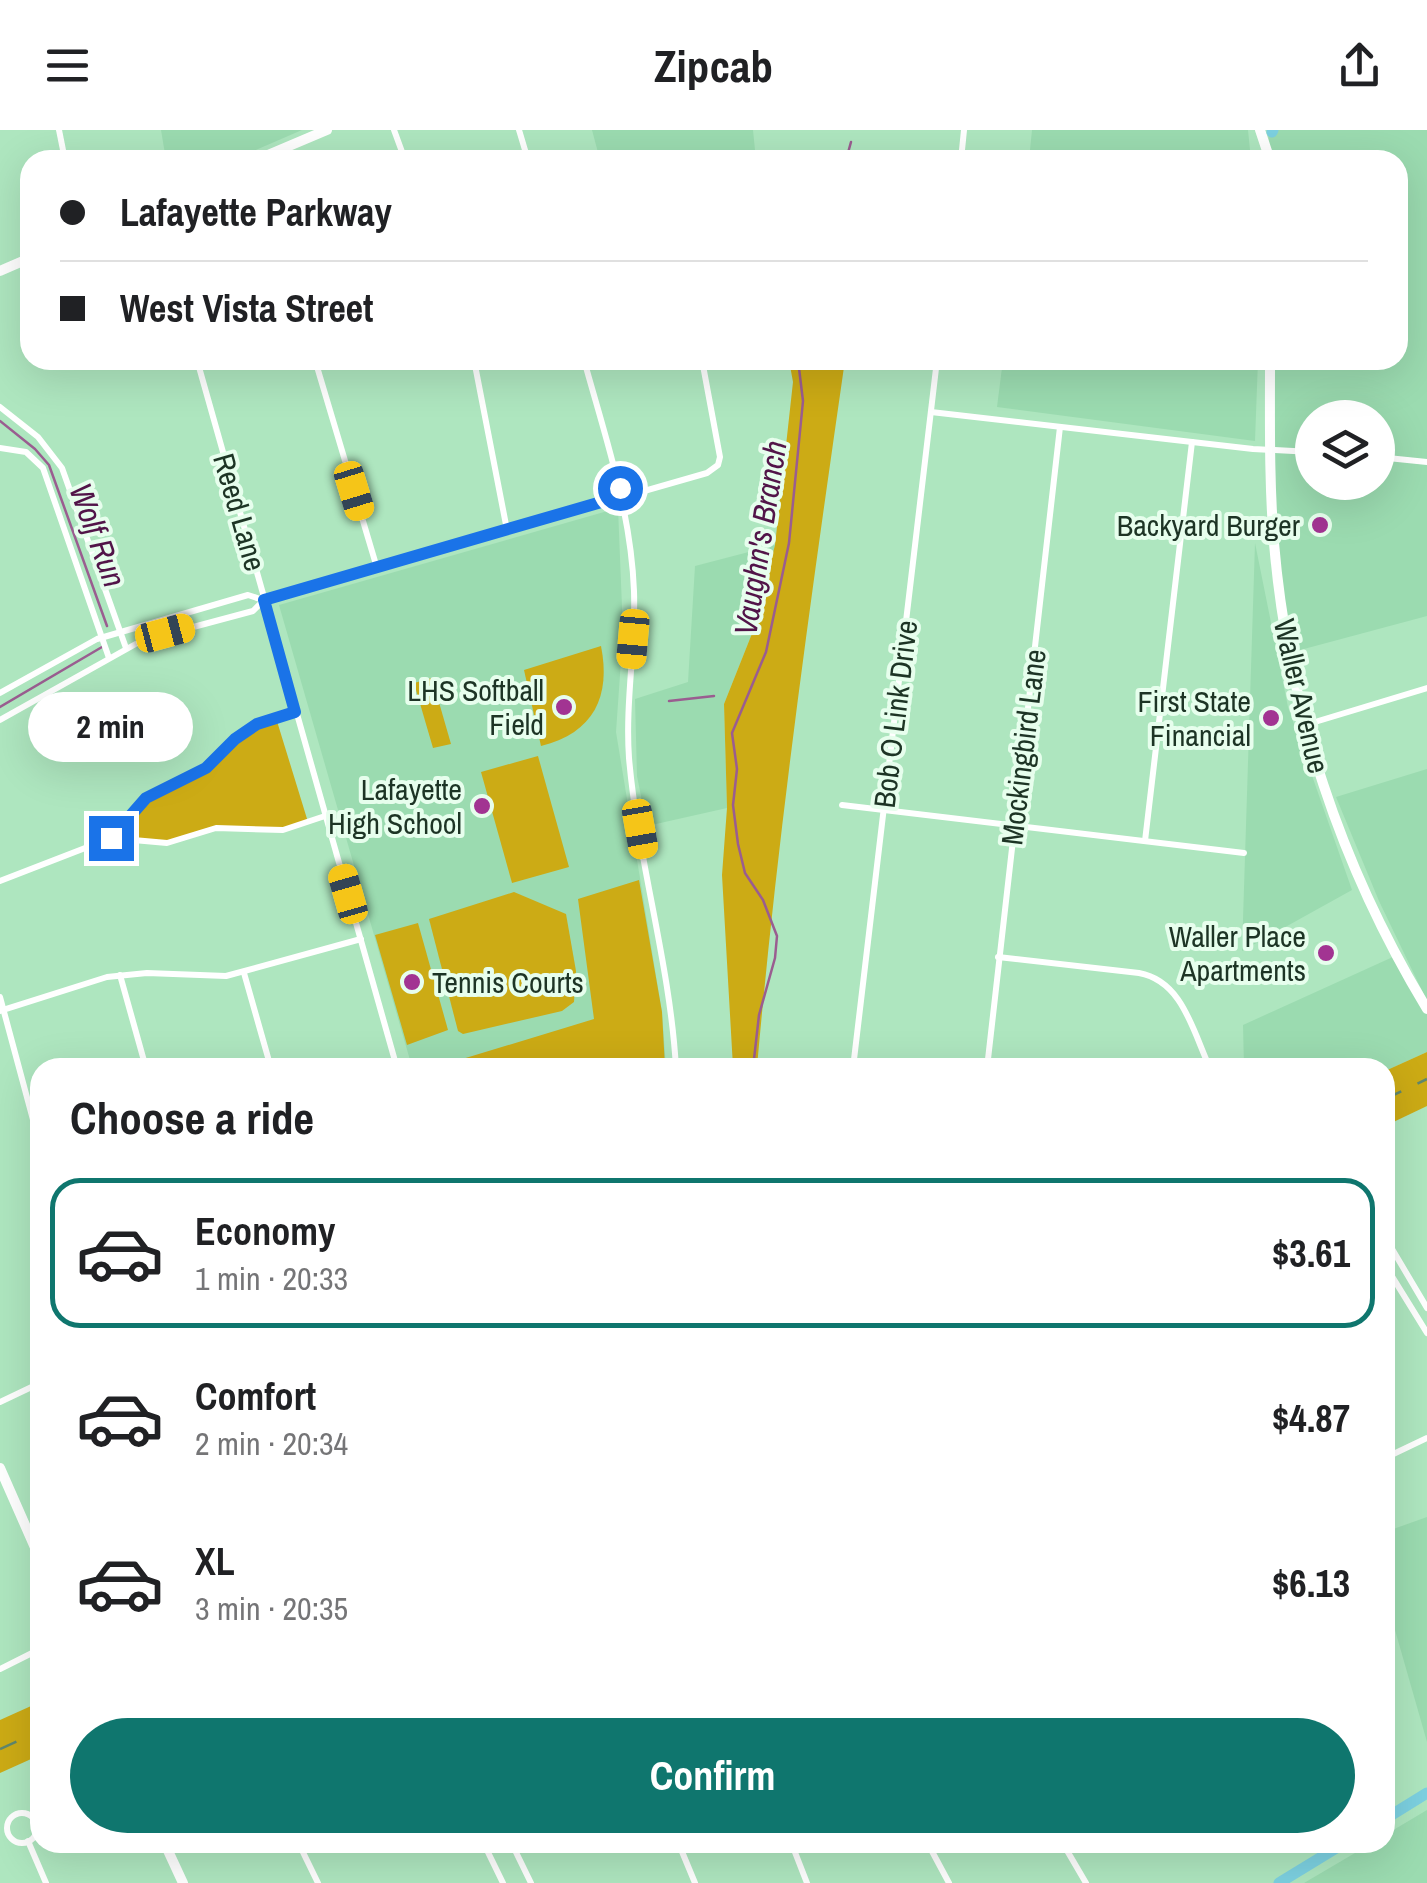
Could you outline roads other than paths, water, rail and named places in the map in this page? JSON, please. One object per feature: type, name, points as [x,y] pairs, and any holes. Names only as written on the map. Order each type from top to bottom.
[{"type":"main road","points":[[281,150],[327,130]]},
{"type":"main road","name":"Waller Avenue","points":[[1270,370],[1278,585],[1305,725],[1328,803],[1356,875],[1427,1010]]},
{"type":"main road","points":[[0,1469],[30,1536]]},
{"type":"main road","points":[[1395,1810],[1427,1794]]},
{"type":"main road","points":[[169,1853],[183,1883]]},
{"type":"main road","points":[[1279,1883],[1328,1853]]},
{"type":"street","name":"Reed Lane","points":[[199,370],[395,1058]]},
{"type":"street","points":[[318,370],[377,568]]},
{"type":"street","points":[[476,370],[507,530]]},
{"type":"street","points":[[587,370],[622,496],[634,592],[629,760],[670,1002],[675,1058]]},
{"type":"street","points":[[0,720],[126,648],[165,633],[253,611],[264,600],[700,475],[718,465],[719,451],[704,370]]},
{"type":"street","name":"Bob O Link Drive","points":[[854,1058],[936,370]]},
{"type":"street","points":[[0,407],[48,448],[65,475],[126,648]]},
{"type":"street","points":[[931,412],[1295,451]]},
{"type":"street","name":"Mockingbird Lane","points":[[988,1058],[1060,427]]},
{"type":"street","points":[[1145,841],[1192,442]]},
{"type":"street","points":[[0,448],[19,450],[37,460],[47,476],[109,658]]},
{"type":"street","points":[[37,460],[48,448]]},
{"type":"street","points":[[1395,459],[1427,462]]},
{"type":"street","points":[[0,693],[102,637],[248,595],[264,600]]},
{"type":"street","points":[[1305,725],[1427,688]]},
{"type":"street","points":[[111,838],[146,798],[206,768],[235,739],[257,724],[295,712]]},
{"type":"street","points":[[842,805],[1244,853]]},
{"type":"street","points":[[0,881],[111,838],[168,843],[216,828],[283,830],[326,816]]},
{"type":"street","points":[[2,1010],[93,980],[148,972],[214,977],[244,973],[361,939]]},
{"type":"street","points":[[998,957],[1160,979],[1176,995],[1205,1058]]},
{"type":"street","points":[[244,973],[267,1058]]},
{"type":"street","points":[[120,975],[143,1058]]},
{"type":"street","points":[[0,997],[30,1110]]},
{"type":"street","points":[[1395,1254],[1427,1308]]},
{"type":"street","points":[[1395,1279],[1406,1273]]},
{"type":"street","points":[[1395,1282],[1427,1333]]},
{"type":"street","points":[[0,1402],[30,1388]]},
{"type":"street","points":[[1395,1453],[1427,1438]]},
{"type":"street","points":[[0,1669],[30,1654]]},
{"type":"street","points":[[30,1818],[15,1815],[7,1827],[10,1837],[18,1842],[30,1838]]},
{"type":"street","points":[[28,1841],[30,1846]]},
{"type":"street","points":[[33,1853],[46,1883]]},
{"type":"street","points":[[303,1853],[318,1883]]},
{"type":"street","points":[[488,1853],[502,1883]]},
{"type":"street","points":[[516,1853],[530,1883]]},
{"type":"street","points":[[683,1853],[695,1883]]},
{"type":"street","points":[[795,1853],[807,1883]]},
{"type":"street","points":[[933,1853],[950,1883]]},
{"type":"street","points":[[1068,1853],[1086,1883]]},
{"type":"waterway","name":"Vaughn's Branch","points":[[849,150],[851,142]]},
{"type":"waterway","name":"Vaughn's Branch","points":[[754,1058],[759,1015],[777,936],[763,900],[745,873],[738,844],[733,805],[737,769],[732,733],[766,652],[789,543],[803,401],[799,370]]},
{"type":"waterway","name":"Wolf Run","points":[[0,421],[49,465],[107,626]]},
{"type":"waterway","name":"Wolf Run","points":[[0,707],[102,647]]},
{"type":"waterway","points":[[669,701],[714,696]]},
{"type":"railway","points":[[1395,1094],[1427,1079]]},
{"type":"railway","points":[[0,1749],[30,1736]]},
{"type":"place","name":"Backyard Burger","points":[[1320,525]]},
{"type":"place","name":"LHS Softball Field","points":[[564,707]]},
{"type":"place","name":"First State Financial","points":[[1271,718]]},
{"type":"place","name":"Lafayette High School","points":[[482,806]]},
{"type":"place","name":"Waller Place Apartments","points":[[1326,953]]},
{"type":"place","name":"Tennis Courts","points":[[412,982]]}]
